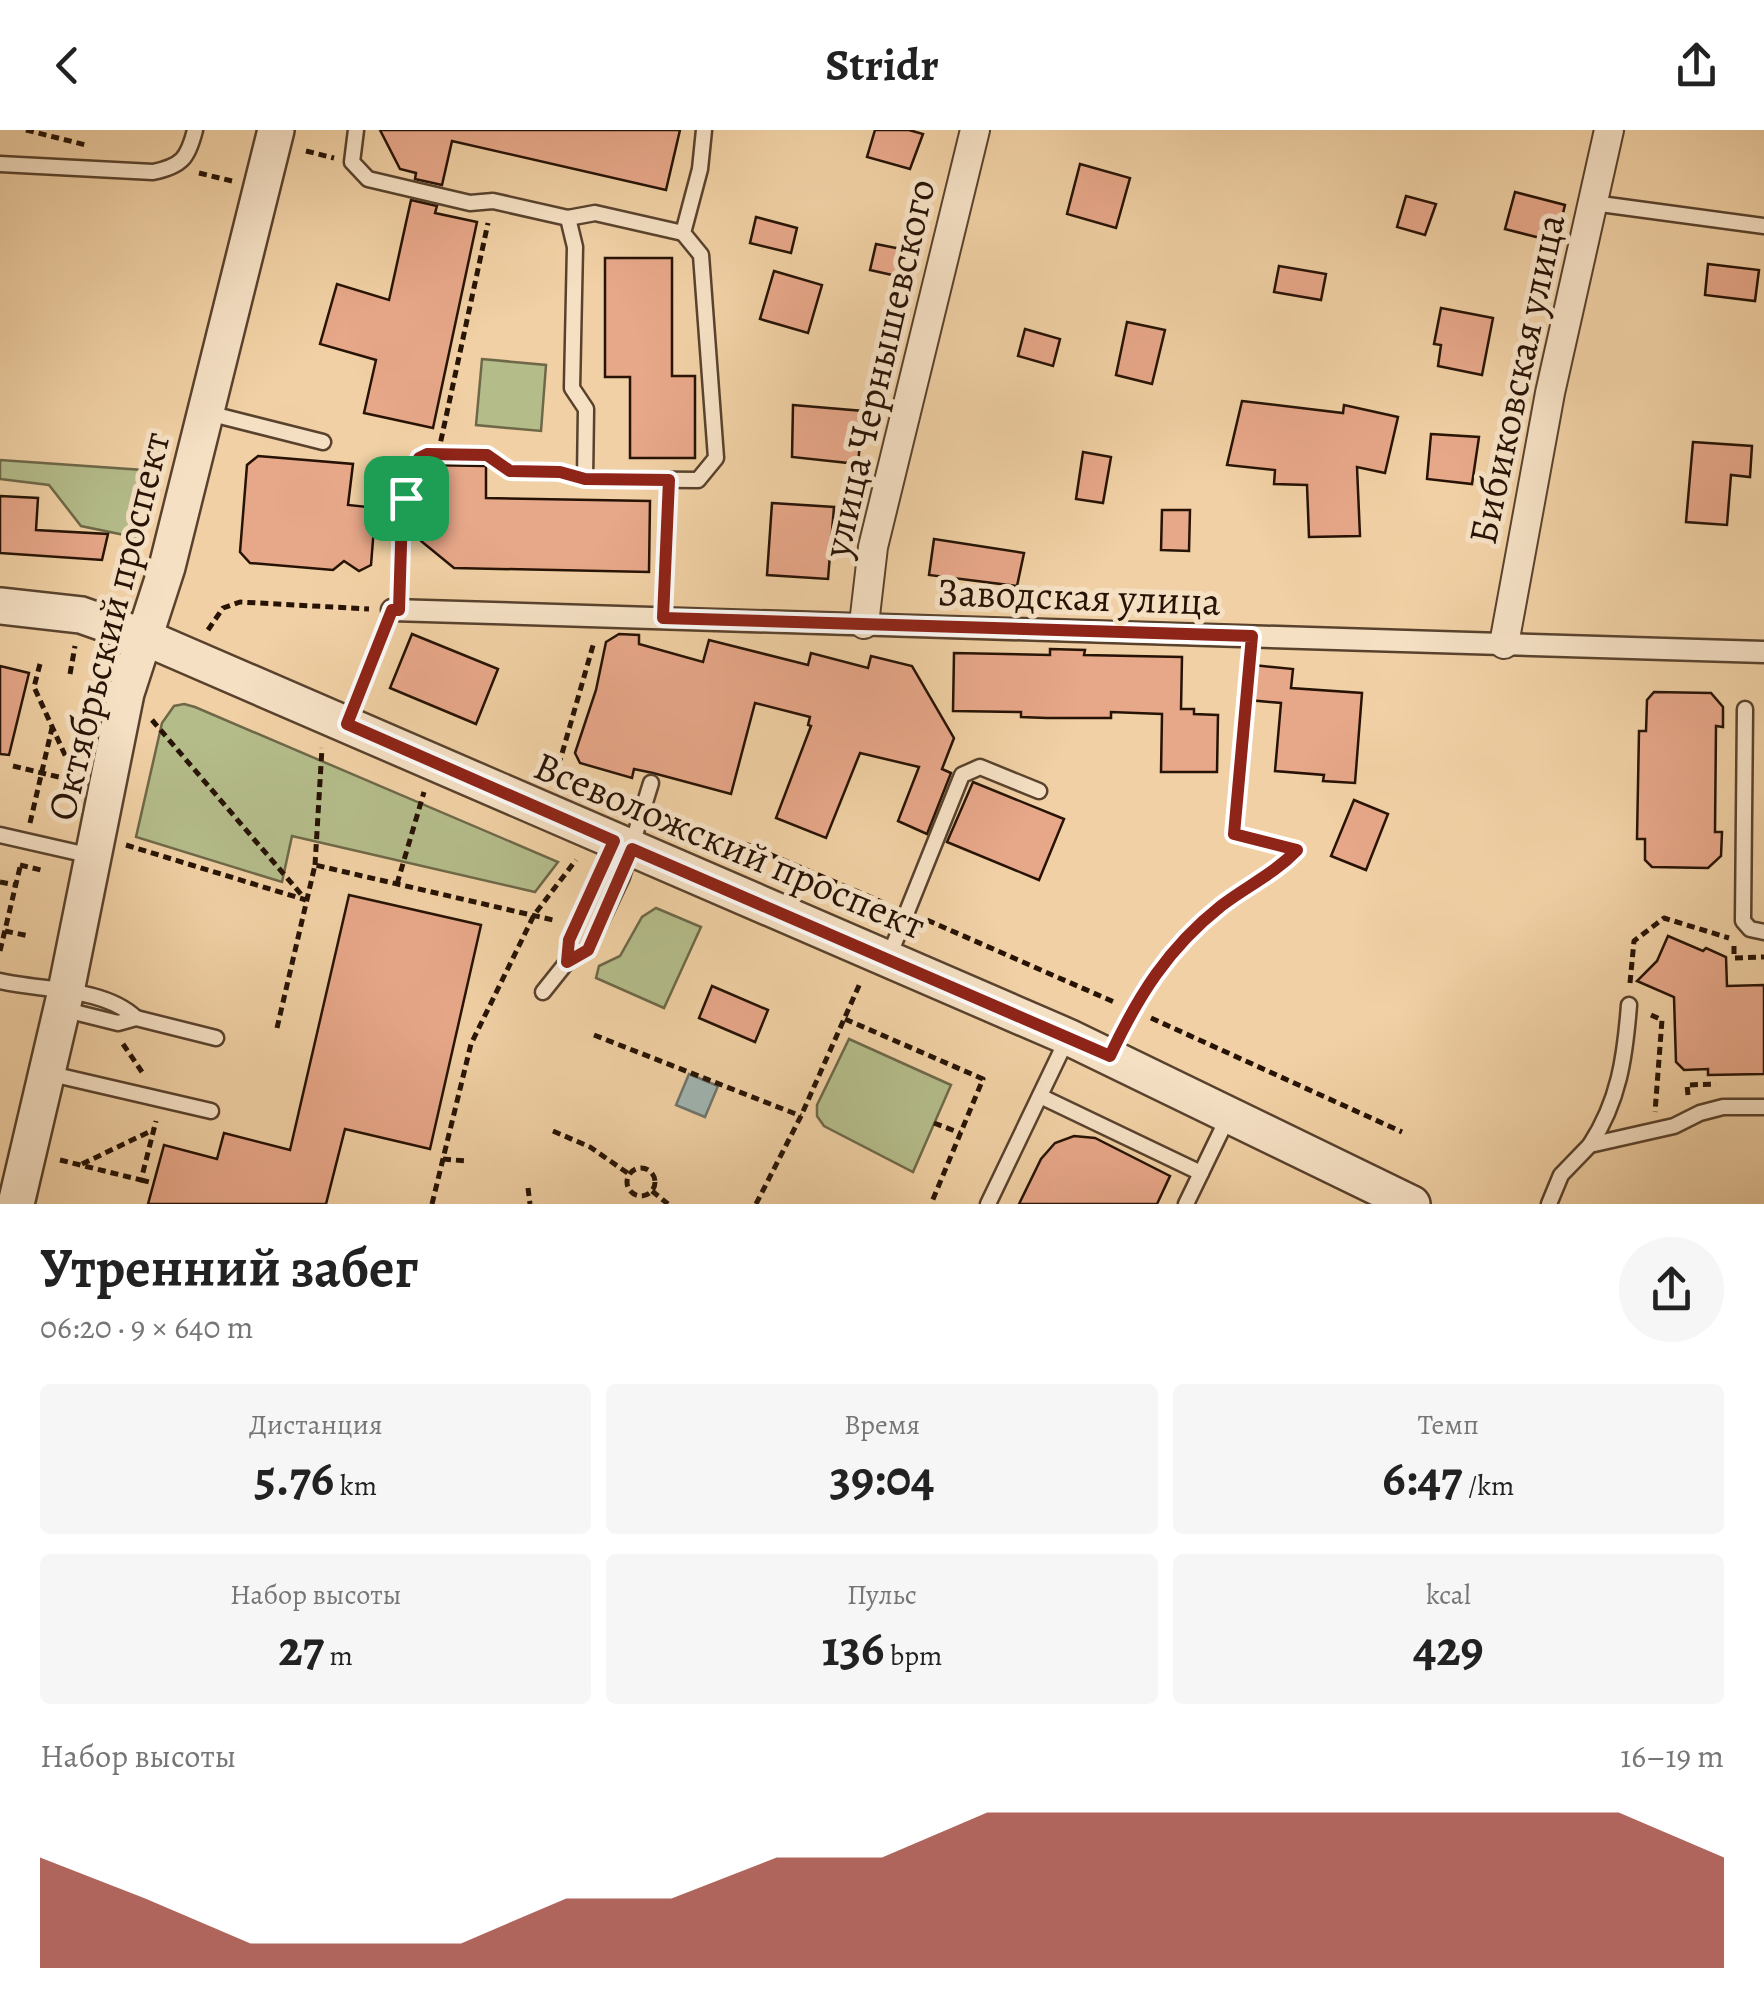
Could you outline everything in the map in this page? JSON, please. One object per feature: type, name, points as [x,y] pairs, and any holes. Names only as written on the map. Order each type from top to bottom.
[{"type":"street","name":"Октябрьский проспект","points":[[20,1174],[64,1000],[108,850],[126,693],[168,567],[276,130]]},
{"type":"street","name":"улица Чернышевского","points":[[864,624],[873,547],[975,130]]},
{"type":"street","name":"Бибиковская улица","points":[[1504,644],[1550,393],[1609,130]]},
{"type":"street","name":"Всеволожский проспект","points":[[0,606],[81,615],[144,637],[334,736],[623,845],[875,970],[1068,1036],[1412,1204]]},
{"type":"street","name":"Заводская улица","points":[[395,610],[1764,652]]},
{"type":"lane","points":[[0,164],[154,172],[176,167],[189,155],[195,130]]},
{"type":"lane","points":[[356,130],[352,162],[368,179],[470,204],[493,201],[568,218],[595,212],[683,232],[701,255],[716,458],[698,480],[585,479],[560,472],[510,471]]},
{"type":"lane","points":[[683,232],[700,168],[704,130]]},
{"type":"lane","points":[[1593,203],[1764,226]]},
{"type":"lane","points":[[568,218],[575,247],[572,388],[586,409],[585,479]]},
{"type":"lane","points":[[206,413],[323,442]]},
{"type":"lane","points":[[334,736],[395,610]]},
{"type":"lane","points":[[1745,709],[1743,921],[1750,929],[1764,932]]},
{"type":"lane","points":[[875,970],[908,912],[962,775],[980,767],[1039,791]]},
{"type":"lane","points":[[543,992],[567,962],[588,950],[623,845],[651,783]]},
{"type":"lane","points":[[0,835],[108,850]]},
{"type":"lane","points":[[567,962],[574,926],[623,845]]},
{"type":"lane","points":[[1110,1056],[1132,1010],[1161,964],[1221,906],[1280,868],[1297,850]]},
{"type":"lane","points":[[0,980],[64,1000],[118,1023],[136,1018],[216,1038]]},
{"type":"lane","points":[[1549,1204],[1561,1175],[1590,1145],[1606,1120],[1625,1062],[1629,1005]]},
{"type":"lane","points":[[988,1204],[1068,1036]]},
{"type":"lane","points":[[47,1072],[210,1111]]},
{"type":"lane","points":[[1040,1096],[1201,1173]]},
{"type":"lane","points":[[1590,1145],[1723,1108],[1764,1106]]},
{"type":"lane","points":[[1186,1204],[1229,1115]]},
{"type":"path","points":[[438,454],[493,201]]},
{"type":"path","points":[[212,622],[223,608],[240,602],[395,610],[402,512],[419,458],[427,454],[487,455],[510,471]]},
{"type":"path","points":[[663,618],[669,480]]},
{"type":"path","points":[[555,778],[597,632]]},
{"type":"path","points":[[1252,636],[1234,834],[1297,850]]},
{"type":"path","points":[[70,674],[76,643]]},
{"type":"path","points":[[40,664],[34,688],[70,766]]},
{"type":"path","points":[[152,720],[306,900]]},
{"type":"path","points":[[277,1028],[315,865],[334,736]]},
{"type":"path","points":[[13,766],[67,779]]},
{"type":"path","points":[[398,884],[424,792]]},
{"type":"path","points":[[704,843],[743,843],[1132,1010],[1402,1132]]},
{"type":"path","points":[[108,850],[306,900]]},
{"type":"path","points":[[432,1204],[471,1044],[534,916],[578,858]]},
{"type":"path","points":[[20,865],[45,871]]},
{"type":"path","points":[[315,865],[574,926]]},
{"type":"path","points":[[0,882],[16,885]]},
{"type":"path","points":[[873,909],[877,900]]},
{"type":"path","points":[[1654,1130],[1662,1020],[1629,1005],[1634,940],[1664,918],[1734,940],[1734,958],[1764,957]]},
{"type":"path","points":[[5,930],[29,936]]},
{"type":"path","points":[[756,1204],[845,1019],[875,970]]},
{"type":"path","points":[[845,1019],[983,1079],[931,1204]]},
{"type":"path","points":[[594,1035],[801,1116]]},
{"type":"path","points":[[1688,1094],[1688,1084],[1710,1084]]},
{"type":"path","points":[[934,1122],[960,1133]]},
{"type":"path","points":[[20,1174],[80,1165],[154,1129]]},
{"type":"path","points":[[553,1131],[590,1146],[629,1174]]},
{"type":"path","points":[[141,1180],[149,1149]]},
{"type":"path","points":[[443,1159],[466,1160]]},
{"type":"path","points":[[80,1165],[153,1183]]},
{"type":"path","points":[[635,1169],[650,1170],[654,1176],[652,1191],[640,1197],[632,1194],[628,1188],[629,1174],[635,1169]]},
{"type":"path","points":[[528,1188],[530,1204]]},
{"type":"path","points":[[652,1191],[668,1204]]},
{"type":"green space","points":[[482,359],[546,365],[541,431],[476,425]]},
{"type":"green space","points":[[0,460],[157,471],[139,538],[81,526],[49,485],[0,479]]},
{"type":"green space","points":[[184,704],[558,862],[535,892],[292,836],[282,882],[136,837],[162,723],[174,706]]},
{"type":"green space","points":[[656,908],[701,927],[664,1008],[596,978],[599,966],[620,956],[642,917]]},
{"type":"green space","points":[[849,1039],[951,1085],[913,1172],[824,1126],[817,1116],[817,1105]]},
{"type":"shaded area","points":[[689,1074],[718,1086],[705,1117],[676,1105]]},
{"type":"building","points":[[380,130],[680,130],[666,190],[452,141],[442,185],[415,179],[416,173],[400,169]]},
{"type":"building","points":[[875,130],[923,134],[910,169],[867,157]]},
{"type":"building","points":[[1080,164],[1130,178],[1116,228],[1067,214]]},
{"type":"building","points":[[1515,192],[1565,205],[1556,242],[1505,229]]},
{"type":"building","points":[[1406,196],[1436,204],[1425,235],[1397,227]]},
{"type":"building","points":[[411,200],[437,206],[435,213],[477,222],[433,428],[364,413],[376,360],[320,344],[337,284],[389,300]]},
{"type":"building","points":[[756,217],[797,228],[791,253],[750,243]]},
{"type":"building","points":[[876,244],[916,252],[910,279],[870,270]]},
{"type":"building","points":[[605,258],[672,258],[672,376],[695,376],[695,458],[630,458],[630,377],[605,377]]},
{"type":"building","points":[[1708,264],[1759,270],[1755,301],[1705,295]]},
{"type":"building","points":[[1279,266],[1326,274],[1321,300],[1274,292]]},
{"type":"building","points":[[774,271],[822,285],[808,333],[760,319]]},
{"type":"building","points":[[1441,308],[1493,318],[1482,375],[1438,366],[1441,345],[1434,344]]},
{"type":"building","points":[[1127,322],[1165,330],[1152,384],[1116,375]]},
{"type":"building","points":[[1025,329],[1060,339],[1053,366],[1018,356]]},
{"type":"building","points":[[1242,401],[1343,413],[1344,405],[1398,417],[1385,473],[1357,467],[1360,536],[1309,537],[1307,485],[1274,484],[1275,470],[1227,465]]},
{"type":"building","points":[[793,405],[863,411],[858,464],[792,457]]},
{"type":"building","points":[[1431,434],[1479,437],[1472,484],[1427,479]]},
{"type":"building","points":[[1693,442],[1752,446],[1750,477],[1731,475],[1727,525],[1686,522]]},
{"type":"building","points":[[1083,452],[1111,457],[1103,503],[1076,499]]},
{"type":"building","points":[[258,456],[353,464],[348,505],[368,507],[367,515],[375,515],[371,565],[359,571],[344,561],[333,570],[250,563],[240,552],[247,465]]},
{"type":"building","points":[[423,465],[486,466],[486,498],[650,501],[649,572],[454,568],[421,541]]},
{"type":"building","points":[[0,496],[38,498],[36,530],[108,534],[102,560],[0,553]]},
{"type":"building","points":[[772,503],[834,507],[828,579],[767,575]]},
{"type":"building","points":[[1162,510],[1190,510],[1189,551],[1161,550]]},
{"type":"building","points":[[934,539],[1024,553],[1017,586],[929,575]]},
{"type":"building","points":[[412,634],[498,669],[476,724],[390,688]]},
{"type":"building","points":[[619,634],[639,635],[639,644],[703,662],[709,640],[808,665],[811,653],[868,668],[871,656],[912,666],[954,738],[942,769],[951,773],[927,834],[898,821],[919,767],[860,753],[826,838],[776,818],[811,726],[810,717],[755,703],[731,794],[634,769],[632,778],[580,763],[575,753],[596,690],[606,642]]},
{"type":"building","points":[[1050,649],[1085,650],[1084,655],[1182,657],[1181,709],[1218,715],[1217,772],[1161,772],[1162,714],[1111,712],[1111,718],[1047,718],[1021,717],[1021,712],[953,711],[954,653],[1050,655]]},
{"type":"building","points":[[1253,665],[1293,669],[1291,688],[1362,693],[1355,783],[1323,781],[1324,775],[1275,771],[1281,703],[1249,700]]},
{"type":"building","points":[[0,666],[29,673],[9,755],[0,754]]},
{"type":"building","points":[[1654,692],[1711,693],[1723,707],[1723,727],[1716,726],[1715,832],[1722,832],[1721,856],[1708,868],[1652,867],[1645,860],[1645,839],[1637,839],[1639,731],[1646,731],[1647,700]]},
{"type":"building","points":[[973,782],[1064,819],[1039,880],[947,842]]},
{"type":"building","points":[[1354,800],[1388,814],[1366,870],[1331,856]]},
{"type":"building","points":[[349,895],[481,925],[430,1149],[345,1129],[326,1204],[148,1204],[164,1145],[217,1159],[224,1133],[290,1150]]},
{"type":"building","points":[[1668,936],[1726,957],[1727,986],[1764,985],[1764,1074],[1708,1075],[1708,1069],[1684,1070],[1676,1062],[1674,997],[1637,981],[1657,961]]},
{"type":"building","points":[[712,986],[768,1010],[755,1042],[699,1018]]},
{"type":"building","points":[[1074,1136],[1095,1138],[1170,1176],[1157,1204],[1019,1204],[1041,1159],[1055,1143]]},
{"type":"route","points":[[427,454],[487,455],[510,471],[560,472],[585,479],[669,480],[663,618],[1252,636],[1234,834],[1297,850],[1280,868],[1221,906],[1161,964],[1132,1010],[1110,1056],[632,849],[588,950],[567,962],[569,940],[614,841],[347,724],[392,610],[399,610],[402,512],[406,498],[419,458],[427,454]]}]
